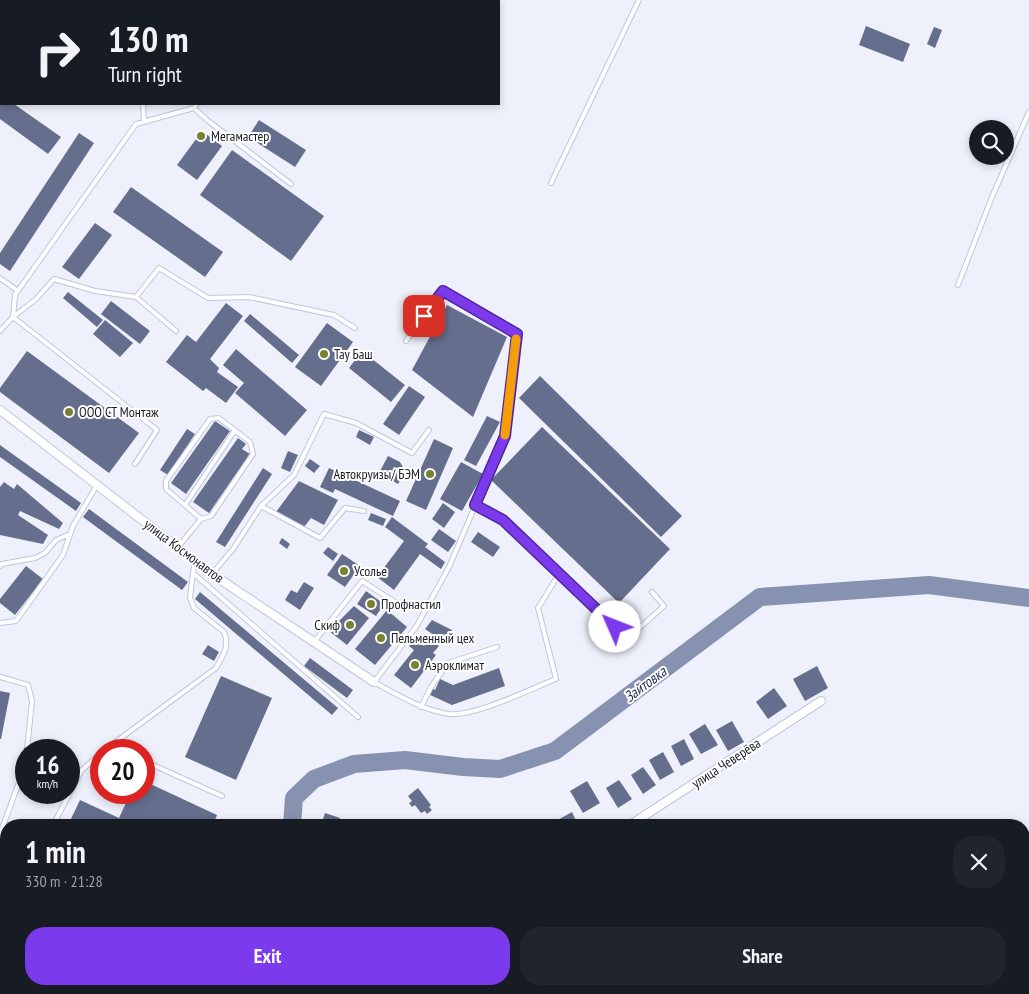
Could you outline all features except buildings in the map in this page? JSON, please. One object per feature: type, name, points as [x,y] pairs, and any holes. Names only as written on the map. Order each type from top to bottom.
[{"type":"street","name":"улица Космонавтов","points":[[0,410],[212,574],[374,682]]},
{"type":"street","name":"улица Чеверёва","points":[[639,819],[821,701]]},
{"type":"lane","points":[[551,183],[639,0]]},
{"type":"lane","points":[[143,105],[144,122]]},
{"type":"lane","points":[[13,316],[18,291],[136,124],[195,106],[291,184]]},
{"type":"lane","points":[[958,285],[992,197],[1029,112]]},
{"type":"lane","points":[[136,296],[159,268],[208,298],[249,297],[334,315],[355,328]]},
{"type":"lane","points":[[0,278],[18,291]]},
{"type":"lane","points":[[0,331],[13,316],[36,299],[54,279],[95,291],[136,296],[176,332]]},
{"type":"lane","points":[[406,341],[443,291],[517,334],[505,436],[449,567],[416,627],[374,682],[421,707],[451,714],[478,710],[556,680],[538,608],[560,574]]},
{"type":"lane","points":[[13,316],[157,430],[135,464]]},
{"type":"lane","points":[[212,574],[233,549],[261,506],[294,475],[324,414],[356,423],[412,453],[429,430]]},
{"type":"lane","points":[[178,547],[201,519],[211,516],[253,454],[250,442],[219,418],[210,420],[166,481],[166,489],[201,519]]},
{"type":"lane","points":[[185,505],[234,430]]},
{"type":"lane","points":[[0,623],[16,621],[63,555],[73,526],[97,485]]},
{"type":"lane","points":[[475,505],[503,520],[615,627],[636,631],[664,606],[652,592]]},
{"type":"lane","points":[[261,506],[320,538],[345,508],[364,512]]},
{"type":"lane","points":[[0,566],[10,561],[35,558],[45,553],[56,540],[70,534]]},
{"type":"lane","points":[[120,739],[216,668],[226,650],[227,638],[224,632],[194,608],[190,598],[195,560]]},
{"type":"lane","points":[[193,573],[358,717]]},
{"type":"lane","points":[[314,642],[362,581],[398,604]]},
{"type":"lane","points":[[421,707],[431,687],[448,663],[497,647]]},
{"type":"lane","points":[[0,677],[28,685],[32,701],[27,739]]},
{"type":"lane","points":[[56,819],[82,770],[90,763]]},
{"type":"lane","points":[[155,766],[222,796]]},
{"type":"lane","points":[[6,819],[15,794]]},
{"type":"waterway","name":"Зайтовка","points":[[292,819],[294,798],[314,779],[354,764],[405,760],[500,769],[555,751],[760,597],[929,585],[1029,598]]},
{"type":"slow traffic","points":[[505,435],[516,339]]},
{"type":"place","name":"Мегамастер","points":[[201,136]]},
{"type":"place","name":"Тау Баш","points":[[324,354]]},
{"type":"place","name":"ООО СТ Монтаж","points":[[69,412]]},
{"type":"place","name":"Автокруизы/ БЭМ","points":[[430,474]]},
{"type":"place","name":"Усолье","points":[[344,571]]},
{"type":"place","name":"Профнастил","points":[[371,604]]},
{"type":"place","name":"Скиф","points":[[350,625]]},
{"type":"place","name":"Пельменный цех","points":[[381,638]]},
{"type":"place","name":"Аэроклимат","points":[[415,665]]},
{"type":"route","points":[[424,316],[443,291],[517,334],[505,436],[475,505],[503,520],[615,627]]}]
